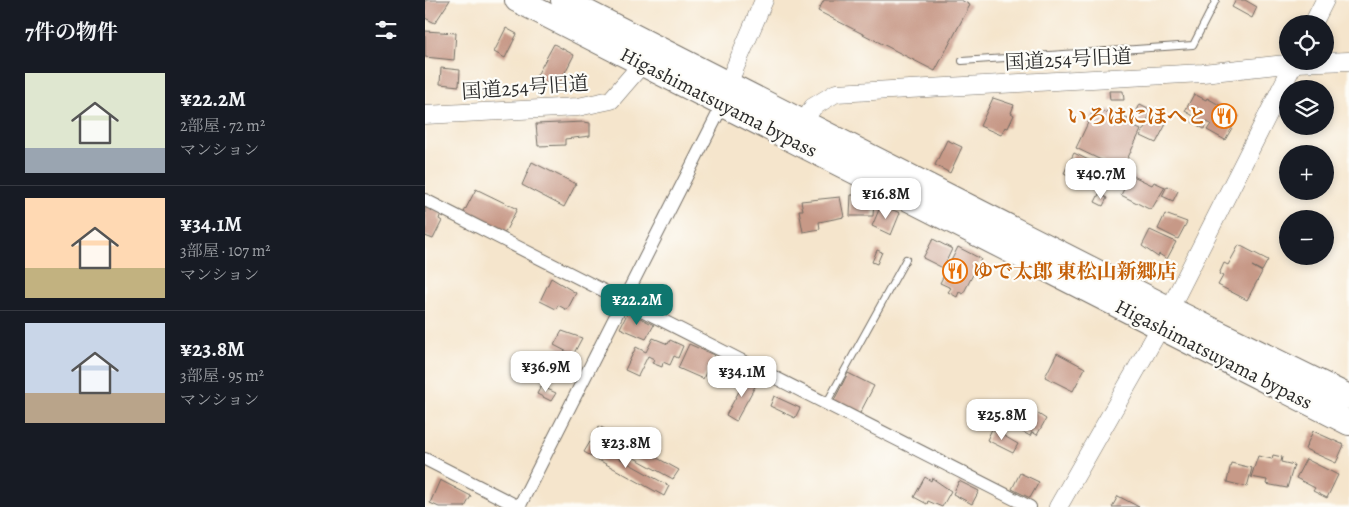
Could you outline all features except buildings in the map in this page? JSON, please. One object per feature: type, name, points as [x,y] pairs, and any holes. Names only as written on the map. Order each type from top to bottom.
[{"type":"highway","name":"Higashimatsuyama bypass","points":[[517,0],[642,64],[803,124],[1165,318],[1349,423]]},
{"type":"highway","name":"Higashimatsuyama bypass","points":[[563,0],[726,94],[1165,318],[1349,397]]},
{"type":"street","points":[[425,459],[519,507],[726,94],[763,0]]},
{"type":"street","points":[[1318,15],[1325,0]]},
{"type":"street","name":"国道254号旧道","points":[[1334,61],[1349,61]]},
{"type":"street","name":"国道254号旧道","points":[[425,115],[578,108],[596,104],[611,100],[642,64]]},
{"type":"street","name":"国道254号旧道","points":[[803,124],[813,107],[835,93],[1203,73],[1279,64]]},
{"type":"street","points":[[1058,507],[1165,318],[1291,70]]},
{"type":"street","points":[[425,200],[624,299],[1029,507]]},
{"type":"lane","points":[[962,61],[1193,45],[1216,0]]},
{"type":"lane","points":[[826,404],[906,259]]},
{"type":"place","name":"いろはにほへと","points":[[1224,116]]},
{"type":"place","name":"ゆで太郎 東松山新郷店","points":[[955,271]]}]
